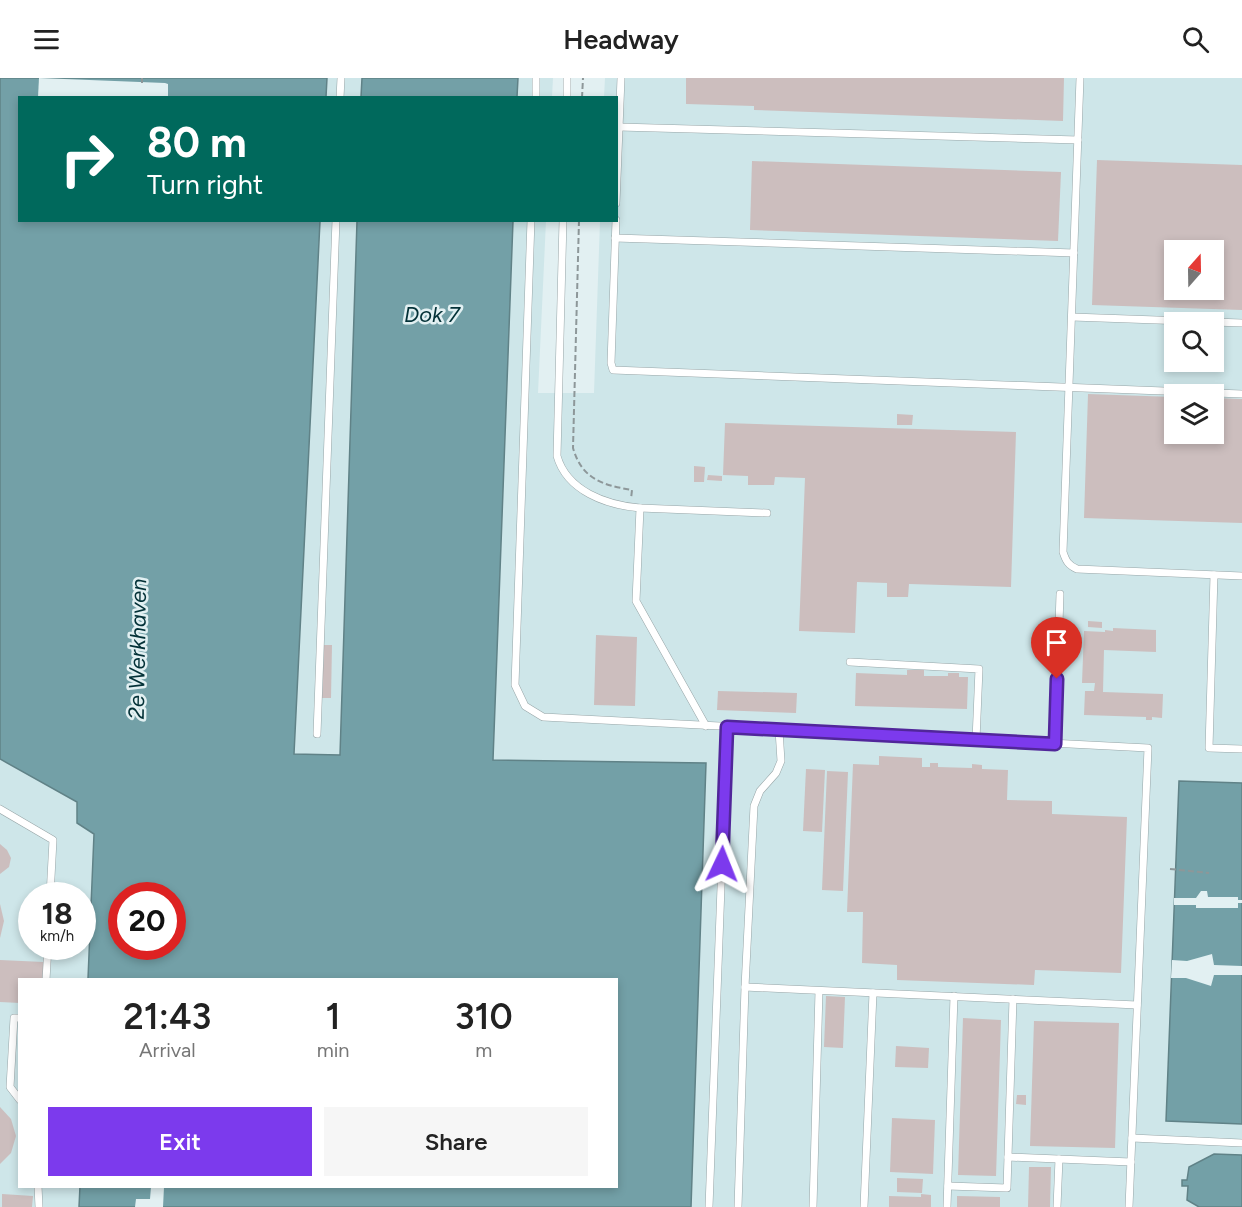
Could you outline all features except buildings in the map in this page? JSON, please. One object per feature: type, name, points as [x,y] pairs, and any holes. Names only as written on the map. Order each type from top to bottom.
[{"type":"lane","points":[[340,96],[341,78]]},
{"type":"lane","points":[[536,78],[536,96]]},
{"type":"lane","points":[[567,78],[567,96]]},
{"type":"lane","points":[[618,152],[621,78]]},
{"type":"lane","points":[[1080,78],[1064,552],[1069,565],[1077,569],[1242,576]]},
{"type":"lane","points":[[619,127],[1078,140]]},
{"type":"lane","points":[[317,734],[336,222]]},
{"type":"lane","points":[[531,222],[515,685],[525,706],[543,717],[1148,748],[1129,1207]]},
{"type":"lane","points":[[563,222],[557,456],[565,476],[574,485],[597,497],[630,507],[767,513]]},
{"type":"lane","points":[[616,222],[611,363],[613,370],[1242,394]]},
{"type":"lane","points":[[615,238],[1074,253]]},
{"type":"lane","points":[[1072,317],[1242,323]]},
{"type":"lane","points":[[640,508],[636,601],[706,726]]},
{"type":"lane","points":[[1214,575],[1209,748],[1242,749]]},
{"type":"lane","points":[[1055,744],[1060,594]]},
{"type":"lane","points":[[850,662],[980,669],[976,740]]},
{"type":"lane","points":[[709,1207],[727,727]]},
{"type":"lane","points":[[738,1207],[754,806],[760,791],[776,773],[781,761],[779,730]]},
{"type":"lane","points":[[0,809],[53,840],[51,882]]},
{"type":"lane","points":[[46,978],[47,960]]},
{"type":"lane","points":[[745,987],[1137,1005]]},
{"type":"lane","points":[[813,1207],[819,990]]},
{"type":"lane","points":[[864,1207],[873,993]]},
{"type":"lane","points":[[947,1207],[954,996]]},
{"type":"lane","points":[[948,1186],[1007,1188],[1013,999]]},
{"type":"lane","points":[[18,1018],[14,1018],[10,1080],[10,1087],[18,1097]]},
{"type":"lane","points":[[0,1079],[10,1080]]},
{"type":"lane","points":[[1132,1138],[1242,1143]]},
{"type":"lane","points":[[1008,1157],[1131,1162]]},
{"type":"lane","points":[[1057,1207],[1059,1159]]},
{"type":"lane","points":[[38,1188],[39,1207]]},
{"type":"path","points":[[142,78],[142,83]]},
{"type":"path","points":[[582,96],[583,78]]},
{"type":"path","points":[[579,222],[573,448],[577,461],[585,472],[596,480],[612,487],[632,490],[630,507]]},
{"type":"path","points":[[1170,869],[1209,873]]},
{"type":"shaded area","points":[[327,78],[553,78],[552,96],[326,96]]},
{"type":"shaded area","points":[[605,78],[1242,78],[1242,783],[1179,782],[1166,1120],[1242,1124],[1242,1207],[691,1207],[706,764],[493,761],[293,754],[320,222],[546,222],[538,393],[594,393],[600,222],[618,222],[618,96],[604,96]]},
{"type":"shaded area","points":[[0,759],[78,802],[94,834],[92,882],[18,882],[18,960],[89,960],[88,978],[18,978],[18,1188],[80,1188],[79,1207],[0,1207]]},
{"type":"water","points":[[0,78],[327,78],[326,96],[18,96],[18,222],[320,222],[294,754],[340,755],[357,222],[513,222],[493,760],[706,763],[691,1207],[79,1207],[80,1188],[618,1188],[618,978],[88,978],[89,960],[96,960],[96,882],[92,882],[94,834],[77,823],[77,802],[0,759]]},
{"type":"water","points":[[362,78],[518,78],[517,96],[361,96]]},
{"type":"water","points":[[1179,781],[1242,783],[1242,1124],[1166,1121]]},
{"type":"water","points":[[1214,1154],[1242,1155],[1242,1207],[1199,1207],[1187,1200],[1188,1186],[1182,1186],[1182,1180],[1187,1180],[1189,1167]]},
{"type":"pier","points":[[39,78],[168,84],[168,96],[38,96]]},
{"type":"pier","points":[[1201,891],[1207,891],[1208,897],[1238,897],[1242,903],[1238,903],[1238,908],[1196,908],[1196,905],[1174,905],[1174,898],[1196,898]]},
{"type":"pier","points":[[1212,954],[1214,965],[1242,966],[1242,975],[1214,975],[1211,986],[1186,978],[1171,978],[1172,960],[1187,961]]},
{"type":"pier","points":[[151,1188],[164,1188],[163,1207],[135,1207],[136,1199],[150,1199]]},
{"type":"route","points":[[722,864],[727,727],[1055,744],[1057,679]]},
{"type":"water label","name":"Dok 7","points":[[432,314]]},
{"type":"water label","name":"2e Werkhaven","points":[[137,649]]}]
